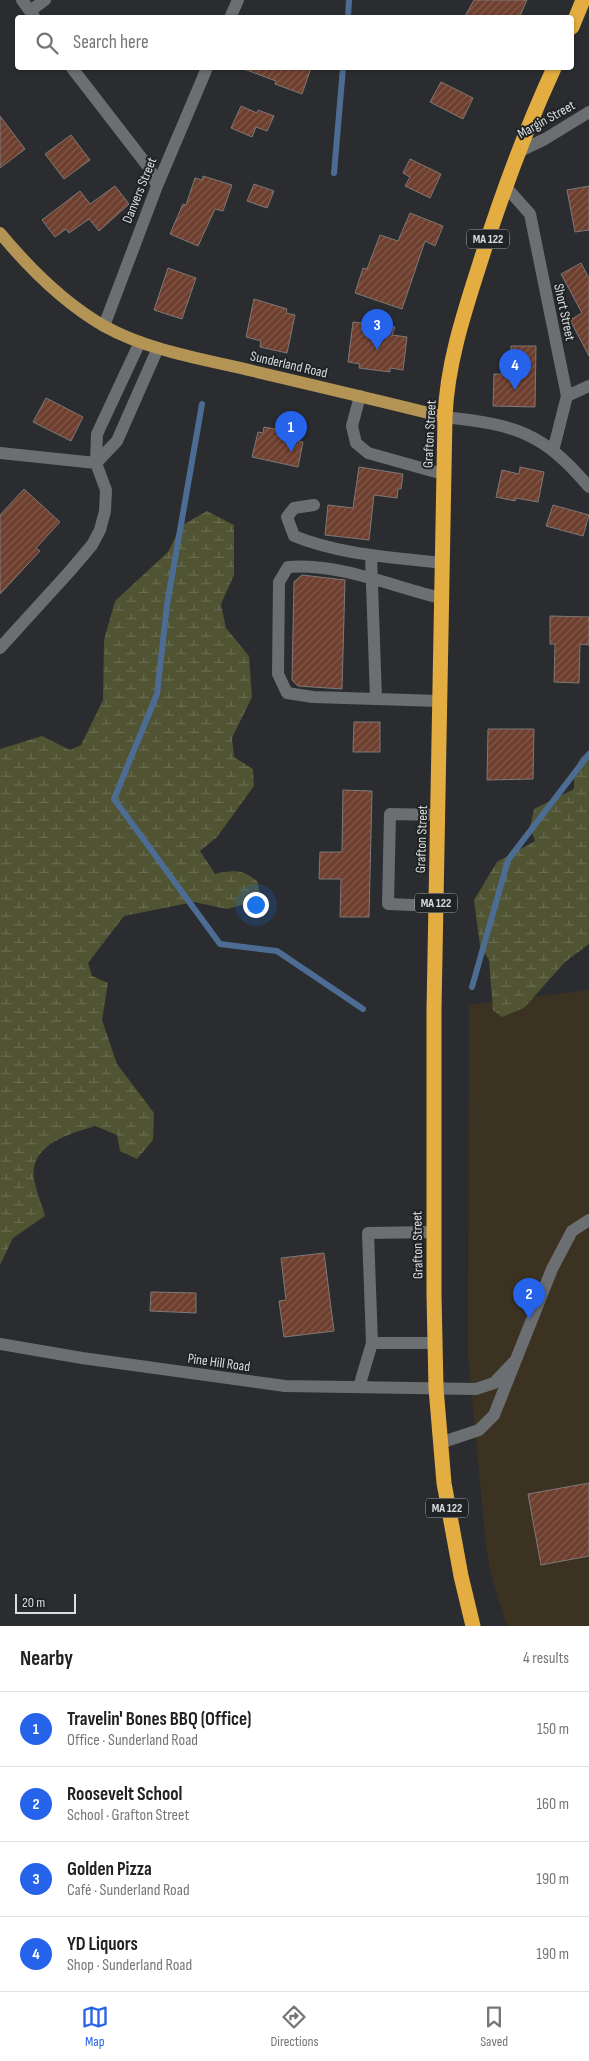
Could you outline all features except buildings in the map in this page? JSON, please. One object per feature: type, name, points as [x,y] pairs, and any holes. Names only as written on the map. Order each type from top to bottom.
[{"type":"highway","points":[[574,22],[584,0]]},
{"type":"highway","name":"Grafton Street","points":[[473,1626],[449,1520],[436,1388],[433,1232],[436,906],[445,417],[452,363],[463,318],[505,186],[553,70]]},
{"type":"main road","name":"Sunderland Road","points":[[0,233],[47,283],[104,326],[140,342],[158,348],[445,417]]},
{"type":"street","points":[[22,0],[33,14],[45,0]]},
{"type":"street","points":[[231,15],[238,0]]},
{"type":"street","points":[[74,70],[150,170],[157,186]]},
{"type":"street","name":"Danvers Street","points":[[104,326],[157,186],[206,70]]},
{"type":"street","name":"Margin Street","points":[[518,152],[545,139],[589,112]]},
{"type":"street","name":"Short Street","points":[[505,186],[530,214],[567,396],[553,451]]},
{"type":"street","points":[[0,648],[92,545],[100,530],[105,511],[106,490],[96,463],[97,434],[140,342]]},
{"type":"street","points":[[96,463],[117,441],[158,348]]},
{"type":"street","points":[[567,396],[589,386]]},
{"type":"street","points":[[360,396],[352,426],[356,443],[368,453],[443,474]]},
{"type":"street","name":"Sunderland Road","points":[[445,417],[493,422],[517,429],[553,451],[589,487]]},
{"type":"street","points":[[0,452],[96,463]]},
{"type":"street","points":[[314,505],[294,508],[287,517],[294,536],[316,545],[371,555],[442,563]]},
{"type":"street","points":[[371,555],[376,699]]},
{"type":"street","points":[[440,701],[313,697],[287,693],[278,674],[279,582],[288,567],[309,566],[345,571],[371,580],[441,598]]},
{"type":"street","points":[[436,906],[388,904],[390,814],[438,815]]},
{"type":"street","points":[[440,1443],[479,1430],[494,1415],[552,1269],[568,1237],[578,1226],[589,1220]]},
{"type":"street","points":[[359,1387],[372,1343],[368,1233],[433,1232]]},
{"type":"street","points":[[372,1343],[435,1343]]},
{"type":"street","name":"Pine Hill Road","points":[[0,1344],[82,1358],[285,1386],[476,1389],[494,1383],[514,1362]]},
{"type":"shaded area","points":[[589,990],[589,1626],[507,1626],[490,1571],[486,1546],[468,1355],[469,1005]]},
{"type":"green space","points":[[207,511],[234,525],[234,575],[221,604],[226,628],[249,656],[252,697],[232,738],[234,757],[253,769],[254,786],[217,837],[200,851],[215,874],[238,872],[248,875],[258,882],[260,900],[227,909],[194,902],[124,916],[88,963],[92,976],[108,983],[102,1020],[117,1064],[154,1113],[153,1140],[137,1159],[120,1151],[117,1135],[95,1126],[53,1142],[38,1157],[34,1167],[36,1188],[45,1216],[13,1238],[0,1265],[0,749],[42,736],[70,750],[81,745],[103,700],[104,640],[115,601],[168,552],[181,526]]},
{"type":"green space","points":[[589,752],[589,944],[565,962],[524,1008],[502,1017],[493,1010],[489,960],[480,946],[474,900],[497,862],[535,841],[530,827],[534,809],[574,789],[578,763]]},
{"type":"waterway","points":[[348,15],[349,0]]},
{"type":"waterway","points":[[334,173],[343,70]]},
{"type":"waterway","points":[[202,404],[167,605],[157,694],[114,799],[220,944],[277,951],[363,1009]]},
{"type":"waterway","points":[[472,987],[508,860],[589,754]]},
{"type":"place","name":"Golden Pizza","points":[[377,350]]},
{"type":"place","name":"YD Liquors","points":[[515,390]]},
{"type":"place","name":"Travelin' Bones BBQ (Office)","points":[[291,452]]},
{"type":"place","name":"Roosevelt School","points":[[529,1319]]}]
